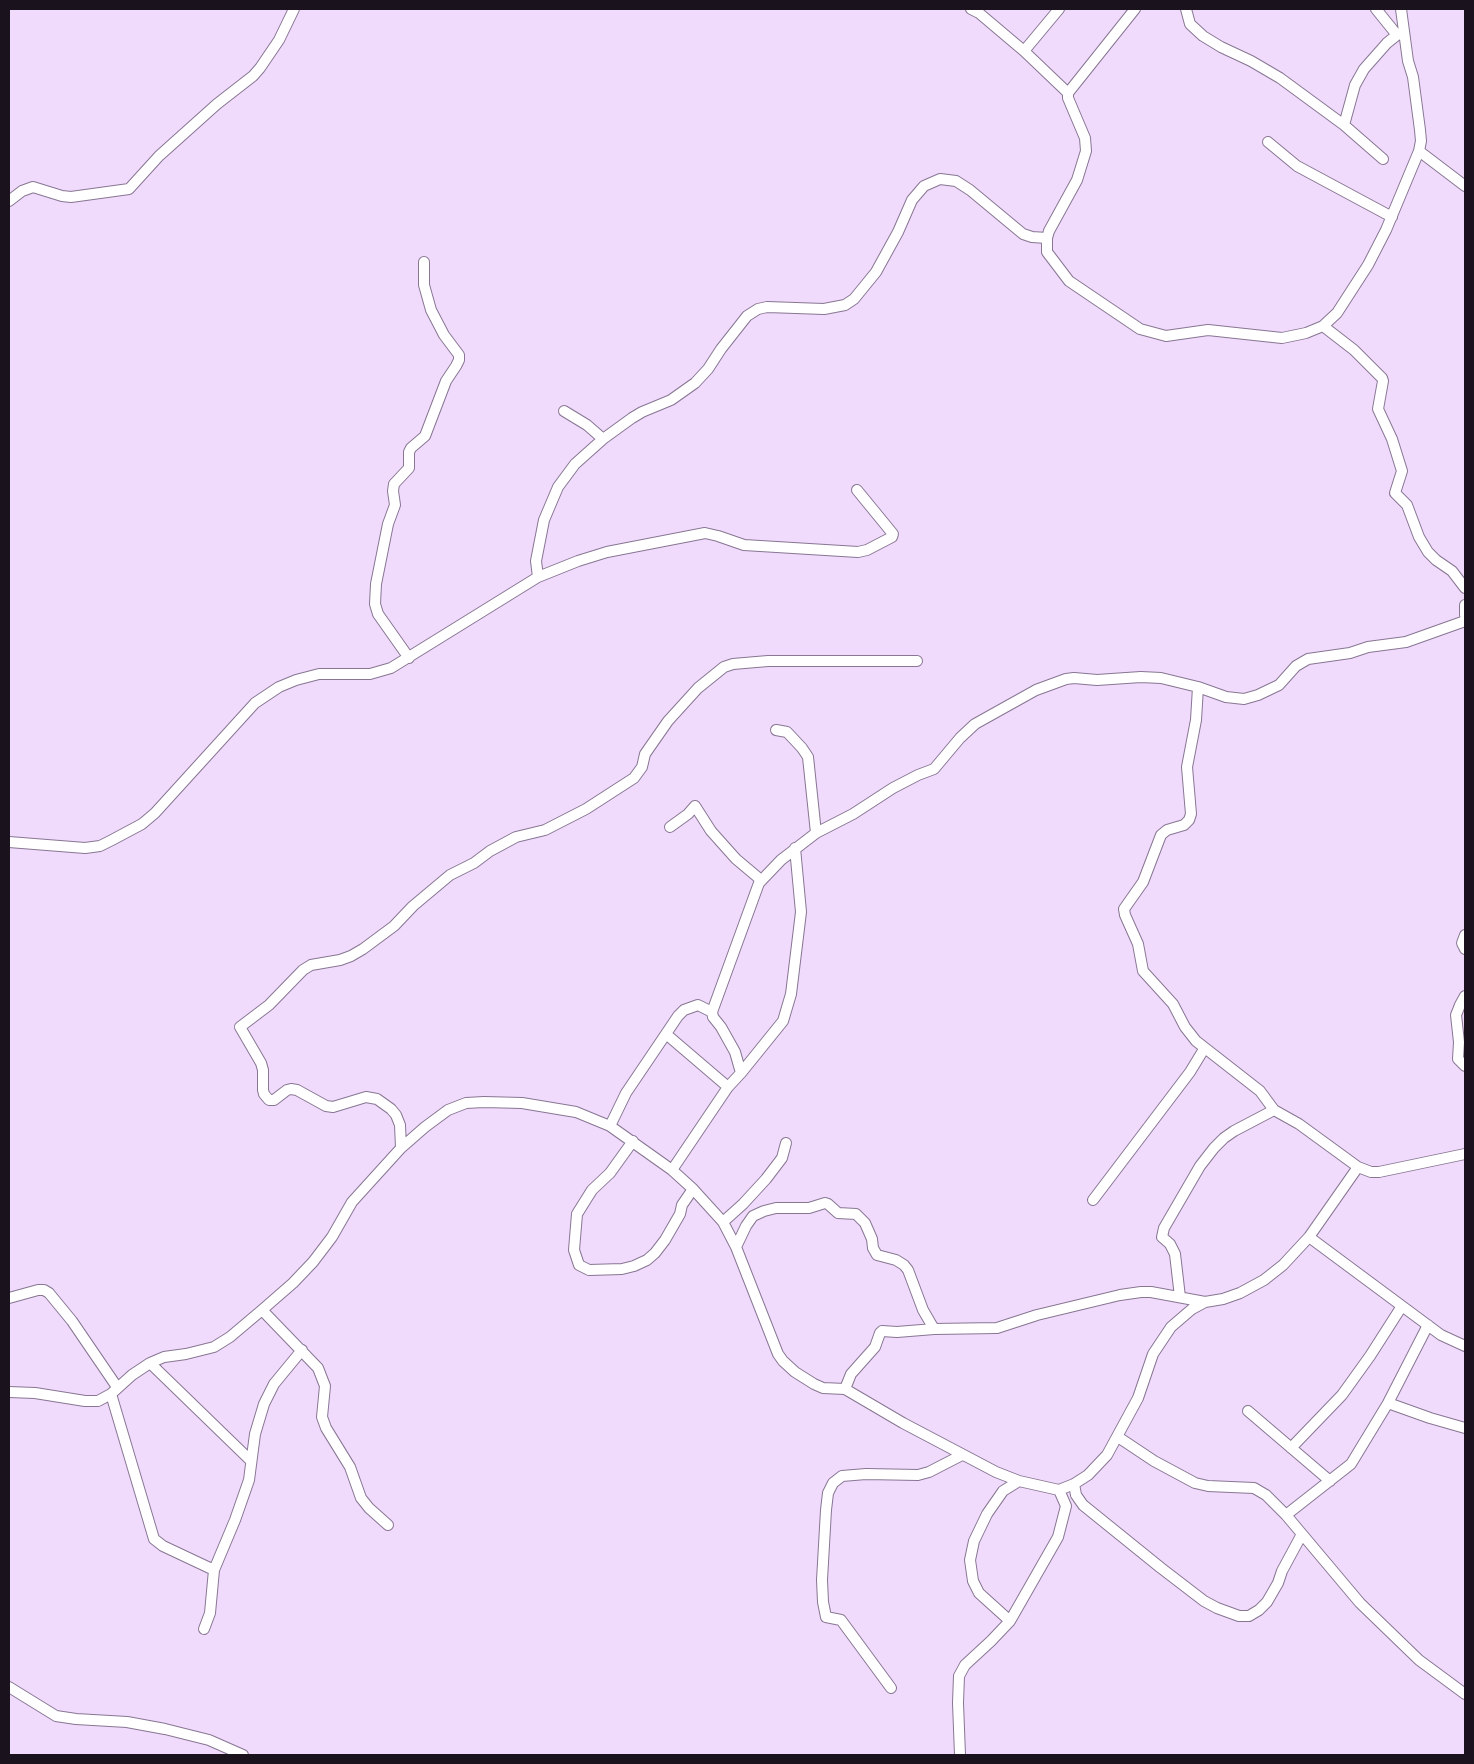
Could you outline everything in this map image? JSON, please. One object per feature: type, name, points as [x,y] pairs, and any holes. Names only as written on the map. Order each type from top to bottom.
[{"type":"street","points":[[9,201],[33,187],[70,197],[129,189],[159,156],[217,104],[253,76],[279,40],[294,9]]},
{"type":"street","points":[[971,9],[979,13],[1024,51],[1068,92]]},
{"type":"street","points":[[1135,9],[1068,92],[1068,98],[1085,138],[1086,151],[1077,180],[1049,231],[1046,250],[1048,257],[1069,282],[1134,326],[1148,332],[1166,336],[1214,330],[1282,338],[1306,333],[1323,326],[1337,312],[1368,265],[1392,217],[1419,151],[1421,142],[1420,130],[1401,34],[1402,9]]},
{"type":"street","points":[[1186,9],[1190,24],[1203,36],[1280,78],[1344,126],[1383,159]]},
{"type":"street","points":[[1376,9],[1401,34]]},
{"type":"street","points":[[1024,51],[1053,11]]},
{"type":"street","points":[[1344,126],[1358,77],[1377,52],[1401,34]]},
{"type":"street","points":[[1268,142],[1297,166],[1392,217]]},
{"type":"street","points":[[1419,151],[1465,186]]},
{"type":"street","points":[[538,577],[536,562],[544,520],[558,487],[575,464],[603,439],[642,412],[671,400],[695,383],[708,369],[747,316],[758,309],[766,307],[824,309],[848,303],[876,272],[898,232],[912,200],[924,186],[933,181],[945,179],[956,181],[970,190],[1023,234],[1047,238]]},
{"type":"street","points":[[409,658],[383,624],[378,614],[375,604],[376,584],[388,524],[395,505],[394,484],[409,468],[410,450],[426,434],[446,381],[456,366],[459,357],[431,310],[424,285],[424,262]]},
{"type":"street","points":[[1323,326],[1354,350],[1382,378],[1378,404],[1380,414],[1392,439],[1402,471],[1395,493],[1407,505],[1419,537],[1428,552],[1452,571],[1465,588]]},
{"type":"street","points":[[564,411],[603,439]]},
{"type":"street","points":[[9,842],[85,848],[100,846],[142,824],[155,813],[255,703],[279,687],[319,674],[370,674],[391,668],[538,577],[578,561],[607,552],[704,533],[744,545],[862,551],[892,537],[894,534],[857,490]]},
{"type":"street","points":[[1465,605],[1465,614]]},
{"type":"street","points":[[741,1073],[735,1052],[721,1027],[713,1018],[712,1012],[761,880],[795,848],[816,833],[848,817],[893,788],[934,769],[960,738],[975,724],[1036,690],[1074,678],[1097,680],[1141,677],[1172,680],[1226,697],[1244,699],[1279,685],[1296,666],[1308,659],[1368,647],[1406,642],[1465,621]]},
{"type":"street","points":[[401,1148],[400,1126],[396,1115],[392,1109],[377,1099],[366,1097],[333,1107],[326,1106],[297,1090],[291,1089],[286,1090],[274,1100],[269,1100],[263,1090],[261,1063],[240,1027],[269,1005],[303,970],[311,965],[340,960],[363,949],[394,926],[413,906],[450,874],[474,863],[490,851],[516,837],[545,830],[586,809],[634,778],[642,767],[645,754],[668,721],[698,688],[724,667],[733,664],[768,661],[917,662]]},
{"type":"street","points":[[1198,687],[1196,720],[1187,767],[1190,816],[1187,823],[1167,830],[1161,835],[1143,882],[1125,907],[1124,912],[1138,944],[1143,971],[1173,1004],[1190,1035],[1204,1049],[1260,1091],[1274,1110],[1299,1124],[1358,1167],[1371,1172],[1379,1172],[1465,1154]]},
{"type":"street","points":[[776,730],[787,732],[808,757],[816,833]]},
{"type":"street","points":[[670,827],[695,807],[711,831],[736,860],[761,880]]},
{"type":"street","points":[[672,1170],[728,1087],[779,1028],[787,1011],[791,994],[801,912],[795,848]]},
{"type":"street","points":[[1465,935],[1462,943],[1465,949]]},
{"type":"street","points":[[1465,996],[1456,1015],[1459,1042],[1458,1059],[1465,1066]]},
{"type":"street","points":[[610,1126],[626,1093],[684,1010],[698,1005],[712,1012]]},
{"type":"street","points":[[666,1034],[728,1087]]},
{"type":"street","points":[[1093,1200],[1190,1072],[1204,1049]]},
{"type":"street","points":[[9,1392],[35,1393],[85,1401],[98,1401],[150,1363],[164,1357],[214,1347],[230,1337],[293,1283],[332,1237],[352,1202],[401,1148],[425,1126],[448,1110],[466,1103],[522,1103],[576,1112],[610,1126],[672,1170],[693,1189],[723,1222],[736,1247],[772,1342],[783,1362],[795,1372],[823,1388],[845,1389],[962,1455],[1019,1480],[1059,1490],[1074,1484],[1088,1475],[1107,1455],[1138,1398],[1153,1354],[1181,1317],[1205,1302],[1240,1293],[1264,1280],[1283,1266],[1309,1237],[1358,1167]]},
{"type":"street","points":[[1180,1297],[1175,1254],[1170,1244],[1162,1237],[1164,1228],[1200,1166],[1214,1148],[1229,1134],[1253,1123],[1274,1110]]},
{"type":"street","points":[[633,1141],[610,1173],[592,1190],[577,1214],[574,1250],[579,1265],[588,1270],[622,1269],[647,1260],[665,1240],[680,1214],[682,1205],[693,1189]]},
{"type":"street","points":[[723,1222],[766,1179],[782,1158],[786,1143]]},
{"type":"street","points":[[736,1247],[753,1216],[764,1211],[776,1208],[809,1208],[825,1203],[838,1213],[856,1214],[865,1223],[877,1255],[896,1260],[908,1270],[923,1310],[934,1329]]},
{"type":"street","points":[[1309,1237],[1449,1340],[1465,1346]]},
{"type":"street","points":[[9,1298],[44,1290],[49,1293],[72,1321],[114,1390],[154,1540],[214,1570]]},
{"type":"street","points":[[845,1389],[851,1374],[875,1347],[882,1332],[997,1328],[1037,1315],[1120,1295],[1141,1292],[1151,1292],[1205,1302]]},
{"type":"street","points":[[1291,1448],[1342,1396],[1402,1306]]},
{"type":"street","points":[[262,1310],[318,1368],[325,1386],[322,1417],[326,1428],[350,1467],[361,1498],[388,1525]]},
{"type":"street","points":[[1286,1515],[1351,1464],[1388,1403],[1428,1325]]},
{"type":"street","points":[[204,1629],[210,1613],[214,1570],[249,1480],[250,1460],[255,1434],[267,1397],[282,1372],[302,1350]]},
{"type":"street","points":[[150,1363],[250,1460]]},
{"type":"street","points":[[1388,1403],[1465,1428]]},
{"type":"street","points":[[1248,1411],[1330,1481]]},
{"type":"street","points":[[1118,1437],[1195,1483],[1208,1486],[1254,1488],[1266,1495],[1286,1515],[1360,1603],[1419,1660],[1465,1694]]},
{"type":"street","points":[[891,1688],[841,1620],[826,1617],[822,1580],[828,1493],[833,1483],[842,1476],[866,1474],[918,1475],[929,1472],[962,1455]]},
{"type":"street","points":[[1010,1620],[979,1593],[973,1581],[970,1560],[974,1541],[987,1514],[1003,1491],[1019,1480]]},
{"type":"street","points":[[1074,1484],[1076,1496],[1083,1505],[1147,1557],[1204,1601],[1240,1616],[1249,1616],[1267,1602],[1302,1534]]},
{"type":"street","points":[[960,1755],[958,1682],[961,1671],[1010,1620],[1058,1537],[1066,1506],[1059,1490]]},
{"type":"street","points":[[9,1687],[56,1716],[127,1722],[165,1729],[209,1740],[243,1755]]}]
